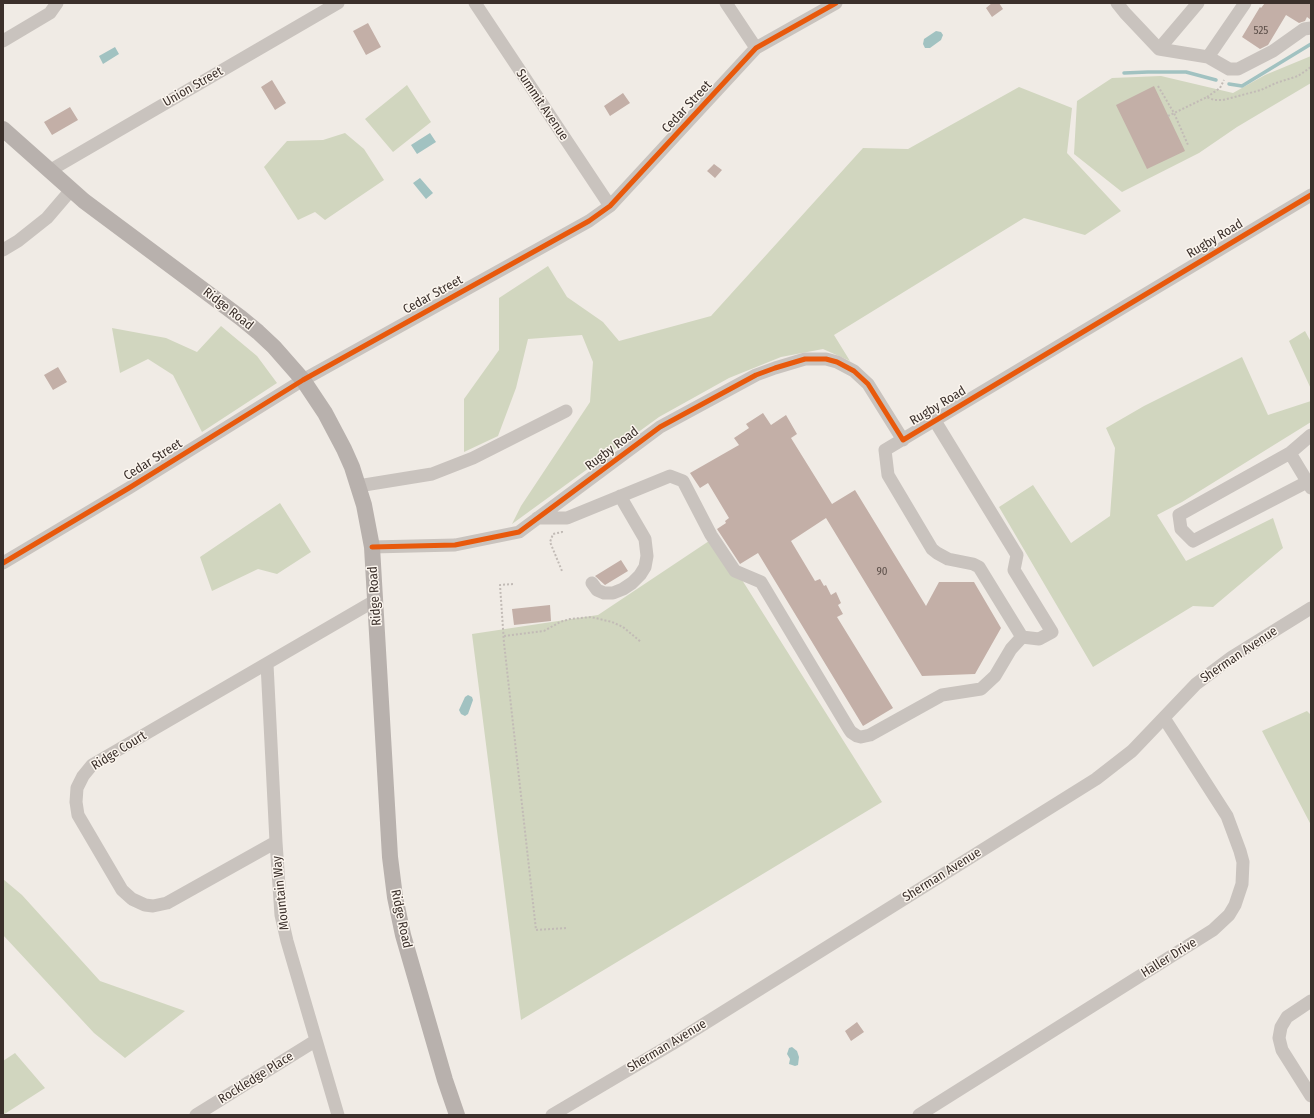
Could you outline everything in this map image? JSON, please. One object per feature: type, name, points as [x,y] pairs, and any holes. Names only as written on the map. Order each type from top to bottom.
[{"type":"main road","name":"Ridge Road","points":[[3,129],[84,201],[241,318],[274,347],[303,380],[318,402],[335,431],[352,467],[368,524],[372,547],[389,843],[395,897],[409,957],[458,1115]]},
{"type":"street","points":[[3,41],[50,13],[57,3]]},
{"type":"street","name":"Union Street","points":[[49,171],[338,3]]},
{"type":"street","name":"Summit Avenue","points":[[475,3],[610,206]]},
{"type":"street","points":[[726,3],[756,48]]},
{"type":"street","name":"Cedar Street","points":[[3,563],[129,488],[303,380],[589,221],[610,206],[756,48],[836,3]]},
{"type":"street","points":[[1117,3],[1159,49],[1208,56],[1229,69],[1238,69],[1273,52],[1304,29],[1311,28]]},
{"type":"street","points":[[1159,49],[1198,3]]},
{"type":"street","points":[[1208,56],[1245,3]]},
{"type":"street","points":[[3,250],[18,241],[47,218],[71,190]]},
{"type":"street","name":"Rugby Road","points":[[372,547],[456,545],[519,532],[660,427],[756,375],[805,359],[816,358],[837,362],[858,374],[868,384],[902,440],[1311,195]]},
{"type":"street","points":[[358,486],[432,474],[473,458],[566,410]]},
{"type":"street","points":[[935,421],[1017,555],[1014,570],[1052,632],[1039,639],[1022,637]]},
{"type":"street","points":[[1290,453],[1309,485],[1193,541],[1181,529],[1179,514],[1290,453],[1311,435]]},
{"type":"street","points":[[902,440],[885,450],[888,475],[932,549],[948,559],[973,564],[979,567],[1022,637]]},
{"type":"street","points":[[537,518],[567,518],[670,476],[683,481],[712,535],[735,571],[761,582],[849,729],[857,736],[861,737],[870,735],[942,695],[981,689],[995,676],[1011,649],[1022,637]]},
{"type":"street","points":[[592,583],[597,590],[604,593],[613,593],[632,583],[640,575],[645,566],[647,556],[645,539],[620,496]]},
{"type":"street","name":"Ridge Court","points":[[276,842],[168,903],[160,905],[145,905],[132,900],[122,890],[78,816],[76,802],[77,788],[83,776],[92,765],[376,600]]},
{"type":"street","name":"Sherman Avenue","points":[[552,1115],[679,1039],[1096,778],[1132,751],[1196,684],[1232,657],[1311,608]]},
{"type":"street","name":"Mountain Way","points":[[267,664],[281,915],[315,1040],[338,1115]]},
{"type":"street","name":"Haller Drive","points":[[920,1115],[1213,930],[1232,910],[1242,884],[1243,867],[1240,851],[1227,816],[1164,718]]},
{"type":"street","points":[[1311,1001],[1287,1017],[1281,1027],[1279,1038],[1282,1050],[1311,1096]]},
{"type":"street","name":"Rockledge Place","points":[[196,1115],[315,1040]]},
{"type":"path","points":[[1207,97],[1214,100],[1223,100],[1261,90],[1276,83],[1298,76],[1311,67]]},
{"type":"path","points":[[1168,116],[1207,97],[1220,88],[1229,69]]},
{"type":"path","points":[[1158,86],[1174,113],[1188,145]]},
{"type":"path","points":[[560,527],[562,532],[554,534],[550,542],[562,571]]},
{"type":"path","points":[[513,584],[500,585],[504,636],[536,930],[566,928]]},
{"type":"path","points":[[504,636],[544,631],[560,622],[570,619],[591,617],[612,622],[623,627],[641,642]]},
{"type":"green space","points":[[1311,56],[1311,83],[1237,127],[1199,153],[1122,192],[1074,154],[1077,101],[1112,78],[1161,76],[1233,93],[1265,75]]},
{"type":"green space","points":[[407,85],[431,122],[393,152],[365,119]]},
{"type":"green space","points":[[1019,87],[1072,108],[1067,153],[1121,211],[1085,235],[1024,218],[834,335],[850,361],[823,349],[781,357],[729,378],[659,417],[512,524],[521,506],[590,402],[593,362],[582,335],[528,339],[516,388],[498,436],[464,452],[464,399],[499,350],[499,298],[548,266],[567,297],[603,322],[619,341],[711,316],[863,148],[908,149]]},
{"type":"green space","points":[[345,133],[364,149],[384,180],[325,220],[315,212],[298,220],[264,167],[287,141],[323,140]]},
{"type":"green space","points":[[221,326],[257,356],[277,383],[202,432],[173,375],[148,359],[120,373],[112,328],[166,338],[197,352]]},
{"type":"green space","points":[[1305,331],[1311,342],[1311,389],[1289,341]]},
{"type":"green space","points":[[1242,357],[1268,415],[1311,401],[1311,422],[1182,502],[1157,515],[1186,561],[1273,518],[1283,548],[1213,607],[1193,606],[1093,667],[999,507],[1033,485],[1071,543],[1110,516],[1115,448],[1106,428],[1144,406]]},
{"type":"green space","points":[[280,503],[311,552],[277,574],[258,569],[212,591],[200,557]]},
{"type":"green space","points":[[715,537],[882,802],[521,1020],[472,634],[598,615]]},
{"type":"green space","points":[[1307,711],[1311,715],[1311,825],[1262,731]]},
{"type":"green space","points":[[3,879],[22,895],[100,981],[185,1011],[125,1058],[94,1033],[3,935]]},
{"type":"green space","points":[[15,1053],[45,1088],[3,1115],[3,1061]]},
{"type":"water","points":[[936,31],[941,32],[943,35],[941,40],[930,48],[925,48],[923,44],[924,39]]},
{"type":"water","points":[[115,47],[119,54],[103,64],[99,56]]},
{"type":"water","points":[[430,133],[436,142],[417,154],[411,145]]},
{"type":"water","points":[[420,178],[433,193],[426,199],[413,183]]},
{"type":"water","points":[[468,695],[472,697],[473,700],[468,714],[465,716],[461,714],[459,710],[465,697]]},
{"type":"water","points":[[792,1047],[797,1051],[799,1057],[798,1065],[795,1066],[789,1064],[790,1059],[787,1054],[789,1048]]},
{"type":"building","points":[[992,3],[999,3],[1003,9],[992,17],[986,8]]},
{"type":"building","points":[[1265,3],[1311,3],[1311,20],[1307,17],[1305,21],[1299,23],[1286,15],[1268,45],[1260,49],[1242,37],[1260,7],[1261,8]]},
{"type":"building","points":[[368,23],[381,47],[366,55],[353,31]]},
{"type":"building","points":[[272,80],[286,103],[275,110],[261,87]]},
{"type":"building","points":[[1154,86],[1185,151],[1147,169],[1116,105]]},
{"type":"building","points":[[623,93],[630,103],[610,116],[604,106]]},
{"type":"building","points":[[70,107],[78,120],[52,135],[44,122]]},
{"type":"building","points":[[714,164],[722,170],[715,178],[707,171]]},
{"type":"building","points":[[58,367],[67,382],[53,390],[44,375]]},
{"type":"building","points":[[763,413],[771,425],[786,415],[797,434],[791,438],[832,504],[855,490],[926,606],[939,582],[974,582],[1001,628],[975,674],[922,676],[826,518],[791,541],[815,581],[820,579],[824,586],[826,585],[831,595],[836,592],[841,603],[838,605],[843,614],[837,617],[893,708],[863,726],[758,553],[740,564],[717,529],[726,523],[725,521],[729,518],[708,483],[700,488],[690,473],[739,445],[734,438],[749,428],[746,424]]},
{"type":"building","points":[[621,560],[628,571],[605,585],[595,576]]},
{"type":"building","points":[[550,605],[551,621],[514,625],[512,609]]},
{"type":"building","points":[[857,1022],[864,1032],[851,1041],[845,1031]]},
{"type":"waterway","points":[[1229,84],[1242,86],[1311,44]]},
{"type":"waterway","points":[[1124,73],[1186,72],[1216,80]]},
{"type":"cycle path","points":[[3,563],[129,488],[303,380],[589,221],[610,206],[756,48],[836,3]]},
{"type":"cycle path","points":[[372,547],[455,545],[519,532],[660,427],[756,375],[805,359],[826,359],[837,362],[854,371],[868,384],[903,440],[1311,195]]}]
